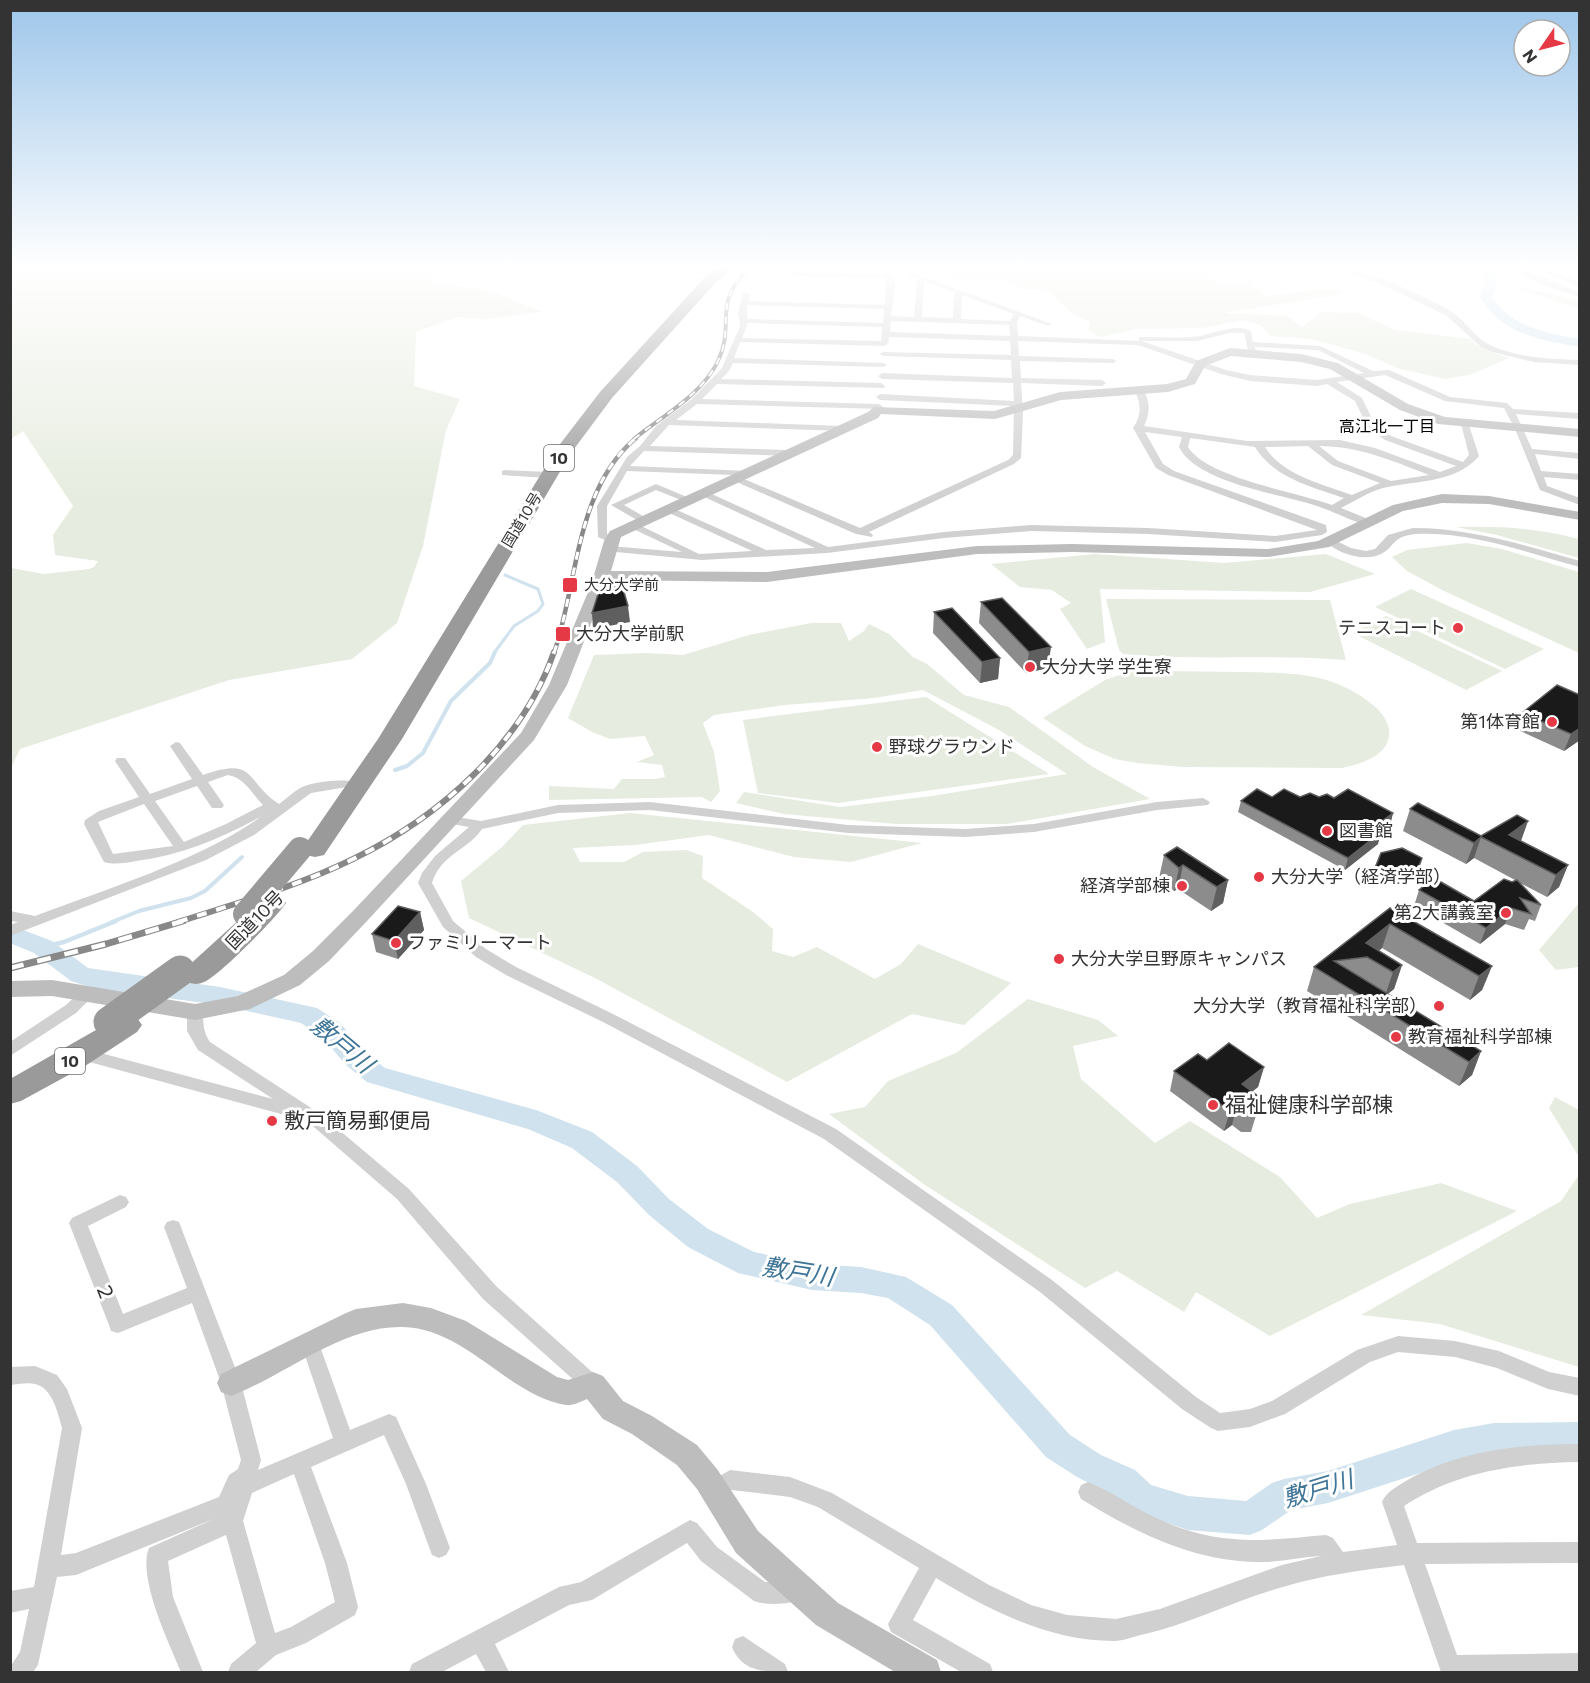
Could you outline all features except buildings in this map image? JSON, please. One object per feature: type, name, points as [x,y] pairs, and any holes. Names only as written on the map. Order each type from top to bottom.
[{"type":"highway","name":"国道10号","points":[[10,1093],[82,1054],[118,1023],[254,924],[273,903],[429,676],[549,476],[606,395],[651,347]]},
{"type":"highway","name":"国道10号","points":[[188,973],[308,849]]},
{"type":"highway","name":"国道10号","points":[[10,1078],[118,1023]]},
{"type":"street","points":[[735,347],[727,367],[714,381],[695,401],[657,430],[644,447],[630,459],[601,509],[602,536],[610,544],[702,558],[826,550],[944,535],[1030,528],[1148,531],[1275,539],[1322,532],[1322,527],[1171,473],[1159,466],[1138,428]]},
{"type":"street","points":[[879,405],[884,347]]},
{"type":"street","points":[[860,532],[1015,460],[1018,456],[1019,406],[1015,347]]},
{"type":"street","points":[[1149,347],[1250,378],[1317,383],[1386,372],[1448,399],[1507,406],[1520,429],[1543,488],[1580,502]]},
{"type":"street","points":[[1488,347],[1533,360],[1580,363]]},
{"type":"street","points":[[695,401],[879,405],[991,416],[1019,406],[1060,396],[1168,388],[1187,383],[1195,377],[1200,364],[1230,352],[1251,349],[1320,348],[1372,374]]},
{"type":"street","points":[[1251,349],[1315,360],[1334,366],[1416,412],[1443,421],[1580,434]]},
{"type":"street","points":[[883,354],[1113,361]]},
{"type":"street","points":[[730,360],[883,365]]},
{"type":"street","points":[[882,376],[1102,383]]},
{"type":"street","points":[[714,381],[881,386]]},
{"type":"street","points":[[1330,382],[1359,400],[1371,426],[1388,438],[1463,465]]},
{"type":"street","points":[[1138,428],[1144,418],[1145,406],[1139,391]]},
{"type":"street","points":[[10,988],[52,988],[195,1012],[230,1006],[256,998],[292,980],[321,956],[521,745],[544,712],[558,685],[602,575],[610,544],[617,533],[842,429],[879,405]]},
{"type":"street","points":[[1510,411],[1580,416]]},
{"type":"street","points":[[667,422],[842,429]]},
{"type":"street","points":[[1333,508],[1352,498],[1391,484],[1439,475],[1463,465],[1474,456],[1465,424]]},
{"type":"street","points":[[1138,428],[1259,445],[1340,443],[1360,446],[1439,475]]},
{"type":"street","points":[[1187,435],[1183,445],[1184,449],[1194,459],[1214,470],[1242,482],[1333,508],[1369,523]]},
{"type":"street","points":[[1310,443],[1335,463],[1391,484]]},
{"type":"street","points":[[1259,445],[1262,453],[1275,465],[1352,498]]},
{"type":"street","points":[[644,447],[790,453]]},
{"type":"street","points":[[1528,452],[1580,456]]},
{"type":"street","points":[[629,469],[741,476],[885,543]]},
{"type":"street","points":[[505,472],[549,476]]},
{"type":"street","points":[[1537,474],[1580,477]]},
{"type":"street","points":[[689,500],[656,487],[616,506],[639,523],[702,558]]},
{"type":"street","points":[[703,493],[826,550]]},
{"type":"street","points":[[602,575],[766,577],[977,550],[1072,549],[1268,553],[1298,550],[1330,541],[1398,508],[1426,501],[1456,499],[1494,500],[1580,516]]},
{"type":"street","points":[[668,509],[764,554]]},
{"type":"street","points":[[1330,541],[1349,552],[1367,554],[1378,551],[1383,541],[1390,537],[1436,530],[1467,535],[1580,564]]},
{"type":"street","points":[[176,746],[218,805]]},
{"type":"street","points":[[121,761],[181,849]]},
{"type":"street","points":[[274,808],[257,786],[236,772],[226,771],[146,798],[92,820],[91,825],[109,859],[134,858],[181,849],[217,835],[274,808],[307,790],[353,785]]},
{"type":"street","points":[[451,820],[477,825],[558,809],[650,806],[848,829],[965,833],[1034,828],[1157,806],[1203,802]]},
{"type":"street","points":[[10,931],[201,857],[240,837],[274,808]]},
{"type":"street","points":[[477,825],[473,835],[452,847],[431,870],[425,883],[448,924],[481,953],[511,971],[608,1018],[830,1134],[1046,1286],[1189,1404],[1218,1422],[1250,1418],[1278,1408],[1364,1356],[1398,1344],[1455,1350],[1499,1360],[1548,1380],[1580,1387]]},
{"type":"street","points":[[10,916],[30,923]]},
{"type":"street","points":[[10,1050],[71,1010],[87,994]]},
{"type":"street","points":[[195,1012],[195,1031],[204,1046],[313,1117],[413,1203],[490,1293],[593,1385],[613,1410],[642,1425],[687,1455],[707,1479],[747,1542],[801,1591],[827,1614],[925,1672]]},
{"type":"street","points":[[82,1054],[313,1117]]},
{"type":"street","name":"2","points":[[120,1202],[78,1223],[118,1325],[197,1292]]},
{"type":"street","points":[[173,1227],[231,1383],[251,1460],[233,1521],[268,1647]]},
{"type":"street","points":[[231,1383],[356,1321],[403,1315],[431,1320],[456,1329],[549,1387],[568,1393],[593,1385]]},
{"type":"street","points":[[310,1344],[344,1442]]},
{"type":"street","points":[[10,1376],[36,1375],[47,1378],[66,1404],[72,1428],[43,1596],[30,1657],[20,1672]]},
{"type":"street","points":[[48,1567],[76,1564],[226,1504],[236,1482],[299,1461],[389,1423],[416,1484],[439,1548]]},
{"type":"street","points":[[1580,1453],[1506,1457],[1428,1480],[1392,1502],[1451,1669],[1580,1664]]},
{"type":"street","points":[[239,1672],[268,1647],[298,1635],[347,1607],[336,1563],[299,1461]]},
{"type":"street","points":[[713,1491],[730,1480],[790,1487],[825,1500],[981,1593],[1029,1616],[1067,1626],[1116,1630],[1160,1620],[1282,1576],[1338,1563],[1410,1554],[1580,1552]]},
{"type":"street","points":[[1088,1492],[1124,1514],[1169,1536],[1217,1548],[1257,1552],[1326,1545],[1338,1563]]},
{"type":"street","points":[[192,1672],[162,1597],[157,1555],[233,1521]]},
{"type":"street","points":[[420,1672],[567,1595],[584,1592],[690,1530],[709,1554],[762,1593],[801,1591]]},
{"type":"street","points":[[933,1563],[899,1624],[982,1672]]},
{"type":"street","points":[[10,1602],[43,1596]]},
{"type":"street","points":[[480,1640],[498,1672]]},
{"type":"street","points":[[743,1647],[777,1672]]},
{"type":"shaded area","points":[[11,347],[415,347],[414,386],[460,399],[446,430],[423,546],[397,623],[352,659],[229,680],[20,749],[11,768],[11,568],[44,574],[89,569],[94,567],[98,561],[55,555],[53,535],[73,506],[23,431],[11,439]]},
{"type":"shaded area","points":[[1339,347],[1479,347],[1509,358],[1470,375],[1445,379],[1400,369],[1363,353]]},
{"type":"shaded area","points":[[1456,527],[1518,528],[1579,539],[1579,558],[1497,535]]},
{"type":"shaded area","points":[[1467,543],[1502,549],[1579,572],[1579,653],[1444,591],[1407,571],[1392,557],[1407,550]]},
{"type":"shaded area","points":[[1095,554],[1224,563],[1326,554],[1375,574],[1310,592],[1100,589],[1105,642],[1087,649],[1060,609],[1071,603],[1052,590],[1020,587],[991,564]]},
{"type":"shaded area","name":"テニスコート","points":[[1411,589],[1544,649],[1505,669],[1375,607]]},
{"type":"shaded area","points":[[1106,599],[1330,600],[1346,660],[1123,654],[1119,650]]},
{"type":"shaded area","name":"テニスコート","points":[[1386,616],[1502,671],[1466,690],[1353,633]]},
{"type":"shaded area","points":[[811,623],[841,623],[849,641],[864,631],[869,624],[889,634],[913,657],[927,664],[964,695],[1009,707],[1093,767],[1150,799],[1007,824],[896,824],[784,814],[736,803],[744,792],[840,807],[932,796],[1067,774],[999,730],[923,690],[874,698],[785,705],[714,715],[703,723],[714,752],[720,791],[711,802],[702,797],[549,800],[549,786],[614,789],[622,779],[665,777],[662,765],[637,762],[654,755],[645,736],[610,739],[568,718],[594,655],[646,653],[683,655],[749,635]]},
{"type":"shaded area","points":[[1129,672],[1279,673],[1327,680],[1358,694],[1383,715],[1389,732],[1387,743],[1378,754],[1364,762],[1342,768],[1184,767],[1115,759],[1085,746],[1043,718],[1105,680]]},
{"type":"shaded area","name":"野球グラウンド","points":[[926,697],[1049,774],[838,803],[758,793],[743,720]]},
{"type":"shaded area","points":[[630,813],[922,843],[851,862],[794,857],[709,835],[635,845],[573,848],[580,862],[624,862],[643,852],[686,850],[703,856],[702,878],[753,912],[773,929],[772,951],[793,957],[817,947],[875,979],[901,964],[918,944],[1011,983],[964,1025],[912,1014],[787,1082],[595,978],[469,918],[461,881],[502,847],[523,825]]},
{"type":"shaded area","points":[[1579,903],[1579,967],[1556,970],[1539,950]]},
{"type":"shaded area","points":[[1028,999],[1098,1020],[1118,1036],[1073,1046],[1081,1079],[1155,1143],[1190,1121],[1280,1177],[1317,1218],[1350,1204],[1441,1183],[1517,1211],[1270,1336],[1196,1292],[1184,1312],[1117,1271],[1085,1288],[925,1185],[829,1114],[865,1107],[888,1081],[956,1053]]},
{"type":"shaded area","points":[[1555,1097],[1579,1110],[1579,1157],[1549,1108]]},
{"type":"shaded area","points":[[1579,1175],[1579,1367],[1440,1324],[1361,1315],[1561,1201]]},
{"type":"waterway","points":[[494,653],[514,626],[538,611],[543,604],[538,589],[505,575]]},
{"type":"waterway","points":[[395,770],[407,766],[423,753],[451,701],[490,663],[495,652]]},
{"type":"waterway","points":[[112,922],[139,911],[191,898],[205,891],[242,857]]},
{"type":"waterway","points":[[43,947],[64,942],[116,921]]},
{"type":"waterway","name":"敷戸川","points":[[10,933],[43,947],[80,975],[99,980],[220,996],[308,1015],[331,1030],[355,1058],[376,1075],[536,1121],[582,1140],[627,1174],[659,1207],[698,1238],[749,1264],[812,1277],[861,1280],[895,1286],[941,1315],[1058,1446],[1089,1466],[1123,1482],[1141,1498],[1188,1513],[1250,1518],[1284,1495],[1328,1487],[1454,1446],[1494,1439],[1580,1437]]},
{"type":"railway","points":[[634,439],[692,395],[711,373],[723,347]]},
{"type":"railway","points":[[554,653],[581,538],[590,510],[601,483],[616,459],[636,438]]},
{"type":"railway","points":[[178,922],[312,877],[353,859],[417,822],[474,774],[499,747],[540,686],[554,652]]},
{"type":"railway","points":[[10,968],[106,944],[183,921]]},
{"type":"place","name":"大分大学前","points":[[570,585]]},
{"type":"place","name":"テニスコート","points":[[1458,628]]},
{"type":"place","name":"大分大学前駅","points":[[563,634]]},
{"type":"place","name":"大分大学 学生寮","points":[[1030,667]]},
{"type":"place","name":"第1体育館","points":[[1552,722]]},
{"type":"place","name":"野球グラウンド","points":[[877,747]]},
{"type":"place","name":"図書館","points":[[1327,831]]},
{"type":"place","name":"大分大学（経済学部）","points":[[1259,877]]},
{"type":"place","name":"経済学部棟","points":[[1182,886]]},
{"type":"place","name":"第2大講義室","points":[[1506,913]]},
{"type":"place","name":"ファミリーマート","points":[[396,943]]},
{"type":"place","name":"大分大学旦野原キャンパス","points":[[1059,959]]},
{"type":"place","name":"大分大学（教育福祉科学部）","points":[[1439,1006]]},
{"type":"place","name":"教育福祉科学部棟","points":[[1396,1037]]},
{"type":"place","name":"福祉健康科学部棟","points":[[1213,1105]]},
{"type":"place","name":"敷戸簡易郵便局","points":[[272,1121]]},
{"type":"district","name":"高江北一丁目","points":[[1387,426]]}]
